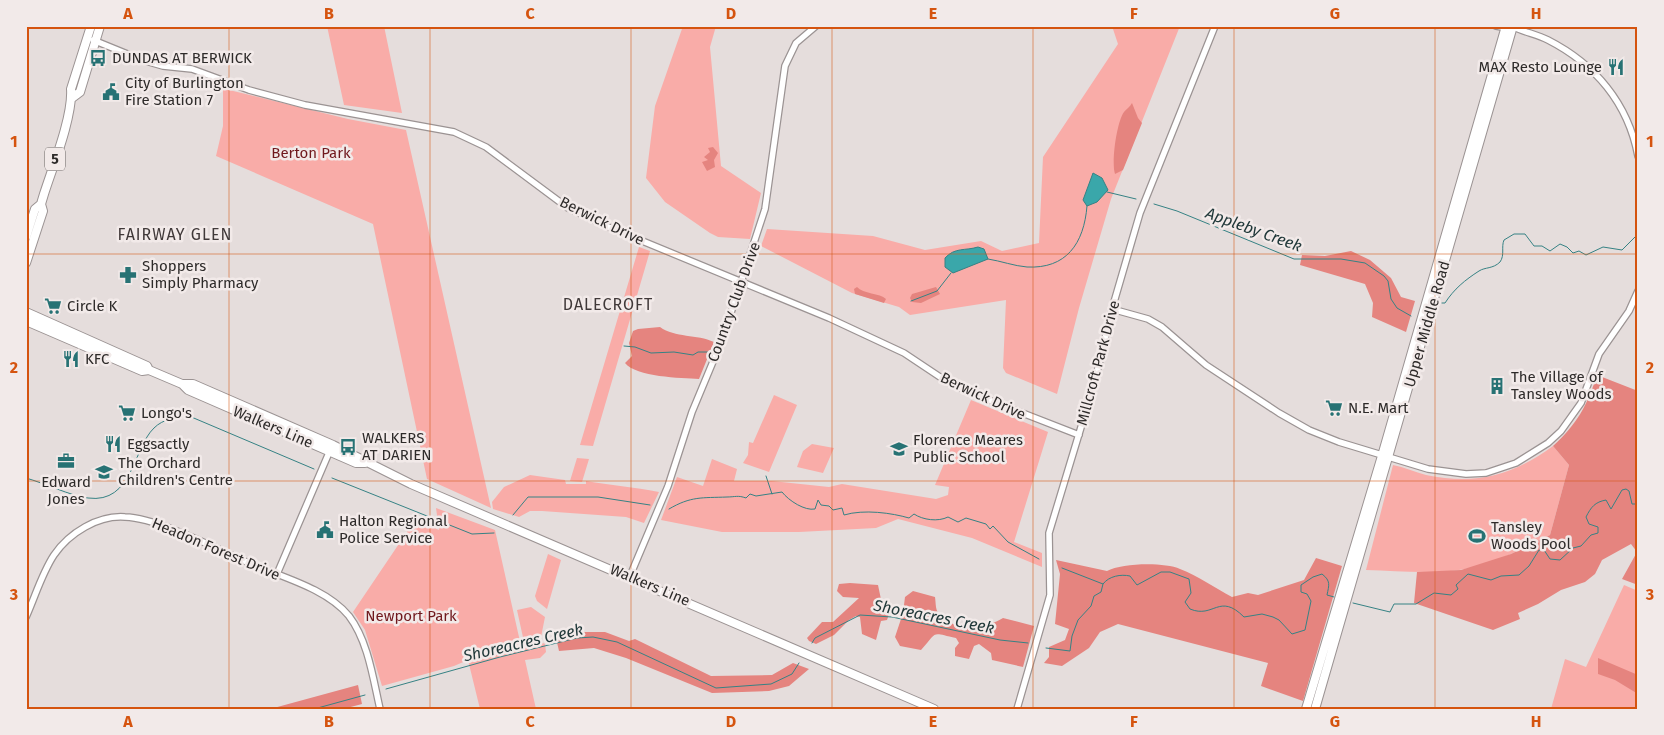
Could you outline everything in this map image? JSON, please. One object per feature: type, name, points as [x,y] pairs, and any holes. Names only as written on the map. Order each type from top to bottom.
[{"type":"main road","name":"5","points":[[26,263],[43,211],[41,204],[72,98],[71,89],[91,26]]},
{"type":"main road","name":"5","points":[[72,98],[80,92],[100,26]]},
{"type":"main road","name":"Upper Middle Road","points":[[1315,709],[1345,591],[1510,27]]},
{"type":"main road","name":"5","points":[[26,237],[35,209],[41,204]]},
{"type":"main road","name":"Walkers Line","points":[[26,312],[147,366],[149,370],[182,384],[188,390],[331,448],[934,709]]},
{"type":"main road","name":"Walkers Line","points":[[26,321],[142,371],[149,370]]},
{"type":"main road","name":"Upper Middle Road","points":[[1306,709],[1340,609]]},
{"type":"main road","points":[[1309,697],[1318,700]]},
{"type":"street","name":"Country Club Drive","points":[[630,576],[668,486],[692,412],[719,348],[765,209],[785,66],[796,43],[816,26]]},
{"type":"street","name":"Millcroft Park Drive","points":[[1018,709],[1050,595],[1049,533],[1095,381],[1112,309],[1140,213],[1215,26]]},
{"type":"street","points":[[1496,26],[1510,27],[1539,36],[1558,46],[1600,78],[1623,108],[1632,130],[1638,156]]},
{"type":"street","name":"Berwick Drive","points":[[87,37],[142,60],[163,66],[192,69],[249,90],[305,105],[454,132],[486,147],[568,208],[829,318],[899,350],[966,391],[1079,435]]},
{"type":"street","points":[[1112,309],[1148,319],[1162,327],[1206,365],[1297,424],[1331,439],[1385,457],[1434,471],[1466,474],[1486,473],[1506,467],[1538,450],[1555,437],[1575,413],[1599,354],[1629,311],[1638,291]]},
{"type":"street","points":[[276,574],[331,448]]},
{"type":"street","name":"Headon Forest Drive","points":[[26,617],[51,562],[61,546],[70,537],[88,526],[120,516],[154,523],[324,596],[348,615],[359,631],[380,709]]},
{"type":"green space","points":[[327,26],[384,26],[402,113],[344,105]]},
{"type":"green space","points":[[683,26],[716,26],[710,47],[721,166],[761,193],[750,239],[718,237],[710,233],[665,202],[646,178],[655,106]]},
{"type":"green space","points":[[1112,26],[1180,26],[1111,199],[1079,308],[1057,394],[1006,373],[1003,368],[1006,300],[910,315],[899,307],[852,293],[761,246],[767,229],[873,236],[925,250],[981,241],[1002,251],[1039,243],[1043,157],[1118,44]]},
{"type":"green space","name":"Berton Park","points":[[223,90],[348,119],[406,130],[491,508],[427,479],[373,224],[216,156],[223,126]]},
{"type":"green space","points":[[639,247],[650,251],[593,446],[580,445]]},
{"type":"green space","points":[[774,395],[797,405],[769,472],[743,463],[748,455],[749,442],[753,443]]},
{"type":"green space","points":[[971,400],[1048,432],[1014,542],[1042,553],[1042,567],[972,538],[898,519],[876,528],[799,532],[722,532],[661,520],[677,477],[703,486],[712,459],[737,469],[734,481],[772,481],[829,487],[842,484],[936,499],[948,495],[949,487],[935,485]]},
{"type":"green space","points":[[812,444],[834,448],[823,473],[797,467],[803,451]]},
{"type":"green space","points":[[1553,446],[1569,465],[1550,535],[1506,556],[1471,568],[1436,572],[1366,570],[1393,465],[1426,475],[1444,478],[1477,478],[1493,476],[1523,465]]},
{"type":"green space","points":[[577,458],[589,459],[582,482],[570,481]]},
{"type":"green space","points":[[530,475],[565,480],[566,484],[586,484],[586,481],[659,492],[644,523],[626,517],[542,511],[530,511],[519,517],[493,509],[492,502],[504,487]]},
{"type":"green space","name":"Newport Park","points":[[436,508],[495,530],[521,646],[541,642],[545,644],[546,652],[540,658],[525,660],[536,709],[480,709],[468,660],[454,666],[382,686],[365,630],[353,612],[415,520],[439,530]]},
{"type":"green space","points":[[548,554],[561,560],[547,609],[537,601],[535,596]]},
{"type":"green space","points":[[1624,585],[1638,591],[1638,709],[1551,709],[1565,659],[1586,667]]},
{"type":"green space","points":[[531,607],[545,617],[541,637],[524,642],[517,610]]},
{"type":"shaded area","points":[[1132,103],[1142,123],[1123,170],[1115,174],[1114,151],[1117,132],[1121,117]]},
{"type":"shaded area","points":[[713,147],[718,153],[714,160],[715,167],[707,171],[702,162],[708,160],[704,157],[710,152],[708,148]]},
{"type":"shaded area","points":[[1351,251],[1370,260],[1391,278],[1401,297],[1415,301],[1406,332],[1372,317],[1373,303],[1365,284],[1300,265],[1302,255],[1325,256]]},
{"type":"shaded area","points":[[857,287],[863,291],[883,297],[886,299],[884,303],[855,294],[854,289]]},
{"type":"shaded area","points":[[936,287],[940,294],[921,303],[912,302],[910,298],[912,294]]},
{"type":"shaded area","points":[[660,327],[672,333],[714,342],[699,379],[649,374],[631,368],[625,363],[632,356],[629,343],[633,331]]},
{"type":"shaded area","points":[[1597,375],[1638,391],[1638,585],[1622,579],[1637,552],[1631,544],[1602,560],[1595,574],[1585,582],[1561,590],[1518,613],[1520,619],[1493,630],[1414,603],[1417,572],[1461,570],[1511,554],[1550,535],[1569,465],[1553,446],[1569,430],[1580,414]]},
{"type":"shaded area","points":[[1316,558],[1342,566],[1303,701],[1261,686],[1268,663],[1118,624],[1100,632],[1089,648],[1062,666],[1044,663],[1049,657],[1049,647],[1065,640],[1069,629],[1055,624],[1060,574],[1056,560],[1107,571],[1122,566],[1164,565],[1193,575],[1232,597],[1248,593],[1258,595],[1304,580]]},
{"type":"shaded area","points":[[839,584],[878,585],[883,609],[889,614],[887,620],[881,621],[876,640],[862,634],[860,617],[856,616],[849,620],[834,635],[816,644],[809,641],[807,638],[822,622],[833,622],[859,598],[843,597],[837,591]]},
{"type":"shaded area","points":[[913,591],[935,597],[938,614],[946,621],[954,624],[980,626],[1003,618],[1034,626],[1023,667],[992,660],[991,653],[979,644],[974,646],[969,659],[955,656],[955,648],[959,643],[956,638],[938,634],[933,636],[921,650],[900,646],[895,637],[903,613],[905,597]]},
{"type":"shaded area","points":[[578,632],[605,632],[629,641],[635,639],[711,676],[772,675],[793,663],[809,669],[789,686],[769,691],[712,693],[626,658],[594,648],[559,651],[556,638]]},
{"type":"shaded area","points":[[1598,658],[1638,675],[1638,694],[1615,680],[1598,674]]},
{"type":"shaded area","points":[[358,685],[362,704],[343,709],[270,709]]},
{"type":"water","points":[[1093,173],[1102,178],[1108,190],[1097,202],[1087,206],[1083,200]]},
{"type":"water","points":[[978,247],[984,249],[988,259],[953,273],[945,267],[945,258],[953,252]]},
{"type":"waterway","name":"Appleby Creek","points":[[1107,192],[1136,199]]},
{"type":"waterway","name":"Appleby Creek","points":[[1154,204],[1177,211],[1294,259],[1341,259],[1365,263],[1384,276],[1388,281],[1391,299],[1397,308],[1411,316]]},
{"type":"waterway","name":"Appleby Creek","points":[[988,259],[1027,267],[1041,267],[1062,259],[1077,243],[1082,232],[1087,206]]},
{"type":"waterway","name":"Appleby Creek","points":[[1442,303],[1445,303],[1464,281],[1481,270],[1495,266],[1500,262],[1504,240],[1514,234],[1525,234],[1534,246],[1542,246],[1550,251],[1560,244],[1567,247],[1573,253],[1579,251],[1586,255],[1603,247],[1622,250],[1636,236]]},
{"type":"waterway","name":"Appleby Creek","points":[[911,301],[937,291],[951,273]]},
{"type":"waterway","name":"Shoreacres Creek","points":[[624,346],[635,347],[651,353],[674,352],[693,355],[698,352],[711,352]]},
{"type":"waterway","name":"Shoreacres Creek","points":[[26,478],[81,497],[103,498],[123,484],[147,437],[154,428],[161,422],[189,416],[314,469]]},
{"type":"waterway","name":"Shoreacres Creek","points":[[766,476],[772,494]]},
{"type":"waterway","name":"Shoreacres Creek","points":[[332,478],[472,534],[494,533]]},
{"type":"waterway","name":"Shoreacres Creek","points":[[1353,603],[1390,612],[1394,604],[1416,604],[1434,593],[1451,595],[1458,589],[1456,585],[1468,574],[1491,580],[1501,576],[1519,575],[1529,566],[1539,550],[1544,550],[1550,559],[1560,560],[1573,548],[1581,546],[1591,535],[1598,533],[1598,527],[1589,524],[1586,517],[1596,504],[1606,500],[1611,509],[1622,490],[1626,489],[1629,491],[1632,504],[1638,504]]},
{"type":"waterway","name":"Shoreacres Creek","points":[[669,509],[697,498],[736,496],[746,498],[750,494],[756,496],[782,492],[802,507],[815,509],[818,500],[821,505],[829,506],[833,510],[842,508],[844,515],[860,512],[878,512],[909,518],[914,514],[931,520],[948,517],[958,522],[966,518],[986,524],[990,529],[993,526],[1008,542],[1039,559]]},
{"type":"waterway","name":"Shoreacres Creek","points":[[513,515],[528,497],[598,497],[650,505]]},
{"type":"waterway","name":"Shoreacres Creek","points":[[1062,568],[1103,584],[1112,577],[1123,575],[1130,576],[1137,585],[1161,572],[1170,572],[1189,579],[1191,593],[1185,602],[1190,609],[1205,611],[1222,606],[1235,610],[1244,617],[1262,614],[1279,620],[1292,634],[1305,630],[1311,601],[1307,594],[1301,592],[1301,585],[1313,577],[1322,574],[1329,583],[1327,595],[1334,597]]},
{"type":"waterway","name":"Shoreacres Creek","points":[[1046,648],[1070,651],[1072,636],[1078,620],[1091,606],[1094,596],[1101,592],[1103,584]]},
{"type":"waterway","name":"Shoreacres Creek","points":[[812,643],[815,638],[860,615],[892,617],[1000,640],[1028,643]]},
{"type":"waterway","name":"Shoreacres Creek","points":[[386,689],[500,657],[577,638],[593,637],[617,642],[716,688],[771,684],[792,674],[799,663]]},
{"type":"waterway","name":"Shoreacres Creek","points":[[314,709],[365,695]]},
{"type":"place","name":"DUNDAS AT BERWICK","points":[[98,58]]},
{"type":"place","name":"MAX Resto Lounge","points":[[1616,67]]},
{"type":"place","name":"City of Burlington Fire Station 7","points":[[111,92]]},
{"type":"place","name":"Shoppers Simply Pharmacy","points":[[128,275]]},
{"type":"place","name":"Circle K","points":[[53,306]]},
{"type":"place","name":"KFC","points":[[71,359]]},
{"type":"place","name":"The Village of Tansley Woods","points":[[1497,386]]},
{"type":"place","name":"N.E. Mart","points":[[1334,408]]},
{"type":"place","name":"Longo's","points":[[127,413]]},
{"type":"place","name":"Eggsactly","points":[[113,444]]},
{"type":"place","name":"WALKERS AT DARIEN","points":[[348,447]]},
{"type":"place","name":"Florence Meares Public School","points":[[899,449]]},
{"type":"place","name":"Edward Jones","points":[[66,461]]},
{"type":"place","name":"The Orchard Children's Centre","points":[[104,472]]},
{"type":"place","name":"Halton Regional Police Service","points":[[325,530]]},
{"type":"place","name":"Tansley Woods Pool","points":[[1477,536]]},
{"type":"district","name":"FAIRWAY GLEN","points":[[175,234]]},
{"type":"district","name":"DALECROFT","points":[[608,304]]}]
